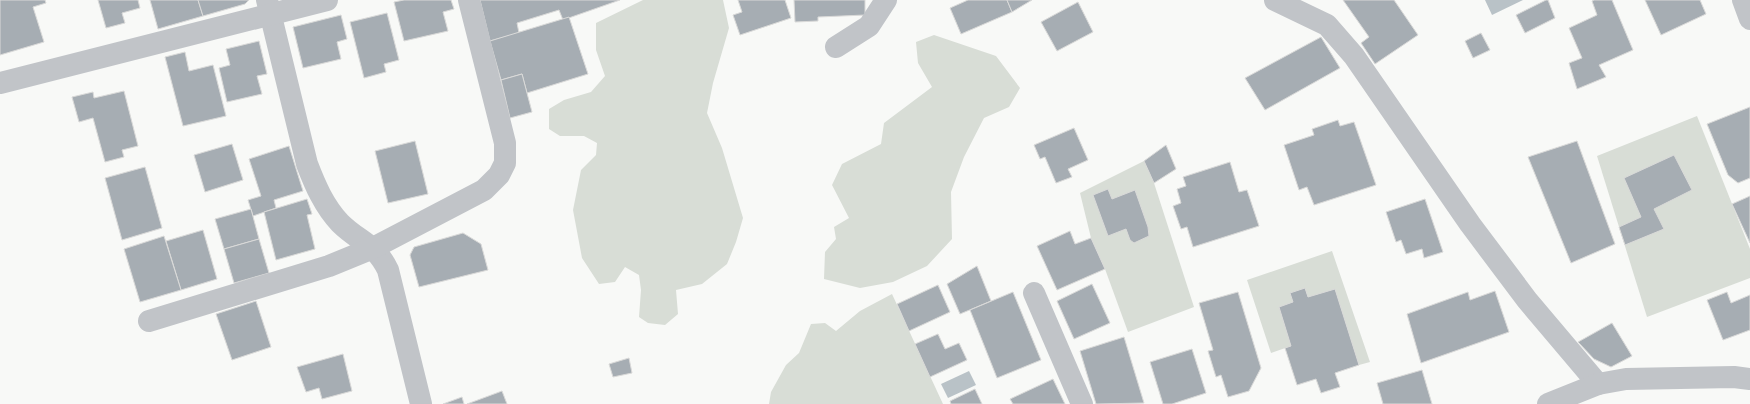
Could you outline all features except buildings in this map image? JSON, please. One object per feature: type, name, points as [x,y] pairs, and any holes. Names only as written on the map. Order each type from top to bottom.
[{"type":"street","points":[[0,83],[269,7],[327,0]]},
{"type":"street","points":[[149,321],[329,266],[373,248],[484,190],[499,175],[505,163],[505,143],[469,0]]},
{"type":"street","points":[[836,47],[869,26],[886,0]]},
{"type":"street","points":[[1275,0],[1327,25],[1354,56],[1470,224],[1527,300],[1598,384]]},
{"type":"street","points":[[1743,0],[1750,19]]},
{"type":"street","points":[[269,7],[307,164],[315,186],[328,209],[341,224],[373,248],[382,257],[388,270],[421,404]]},
{"type":"street","points":[[1034,293],[1082,404]]},
{"type":"street","points":[[1548,404],[1598,384],[1626,379],[1750,379]]},
{"type":"shaded area","points":[[643,0],[723,0],[729,28],[713,83],[707,113],[722,148],[743,218],[736,242],[727,264],[702,284],[676,290],[678,314],[665,325],[648,323],[639,317],[641,290],[639,275],[625,267],[615,282],[599,284],[582,258],[573,210],[581,170],[596,155],[597,143],[584,136],[560,136],[549,129],[549,109],[564,100],[591,92],[605,76],[596,50],[596,23]]},
{"type":"shaded area","points":[[1485,0],[1523,0],[1492,15]]},
{"type":"shaded area","points":[[934,35],[996,56],[1020,88],[1009,107],[984,118],[964,157],[951,192],[952,239],[927,266],[893,282],[860,288],[824,279],[825,252],[836,239],[834,227],[849,218],[832,185],[842,164],[881,144],[884,123],[932,87],[918,63],[916,42]]},
{"type":"shaded area","points":[[1697,116],[1750,249],[1750,278],[1647,317],[1597,156]]},
{"type":"shaded area","points":[[1144,161],[1154,183],[1194,307],[1128,332],[1105,269],[1091,238],[1080,193]]},
{"type":"shaded area","points":[[1332,251],[1370,362],[1359,365],[1335,289],[1308,297],[1305,288],[1291,293],[1293,302],[1279,307],[1291,346],[1271,353],[1247,280]]},
{"type":"shaded area","points":[[892,294],[943,404],[769,404],[771,392],[786,365],[799,353],[811,324],[825,323],[836,331],[860,311]]},
{"type":"shaded area","points":[[969,371],[976,385],[948,398],[941,384]]}]
